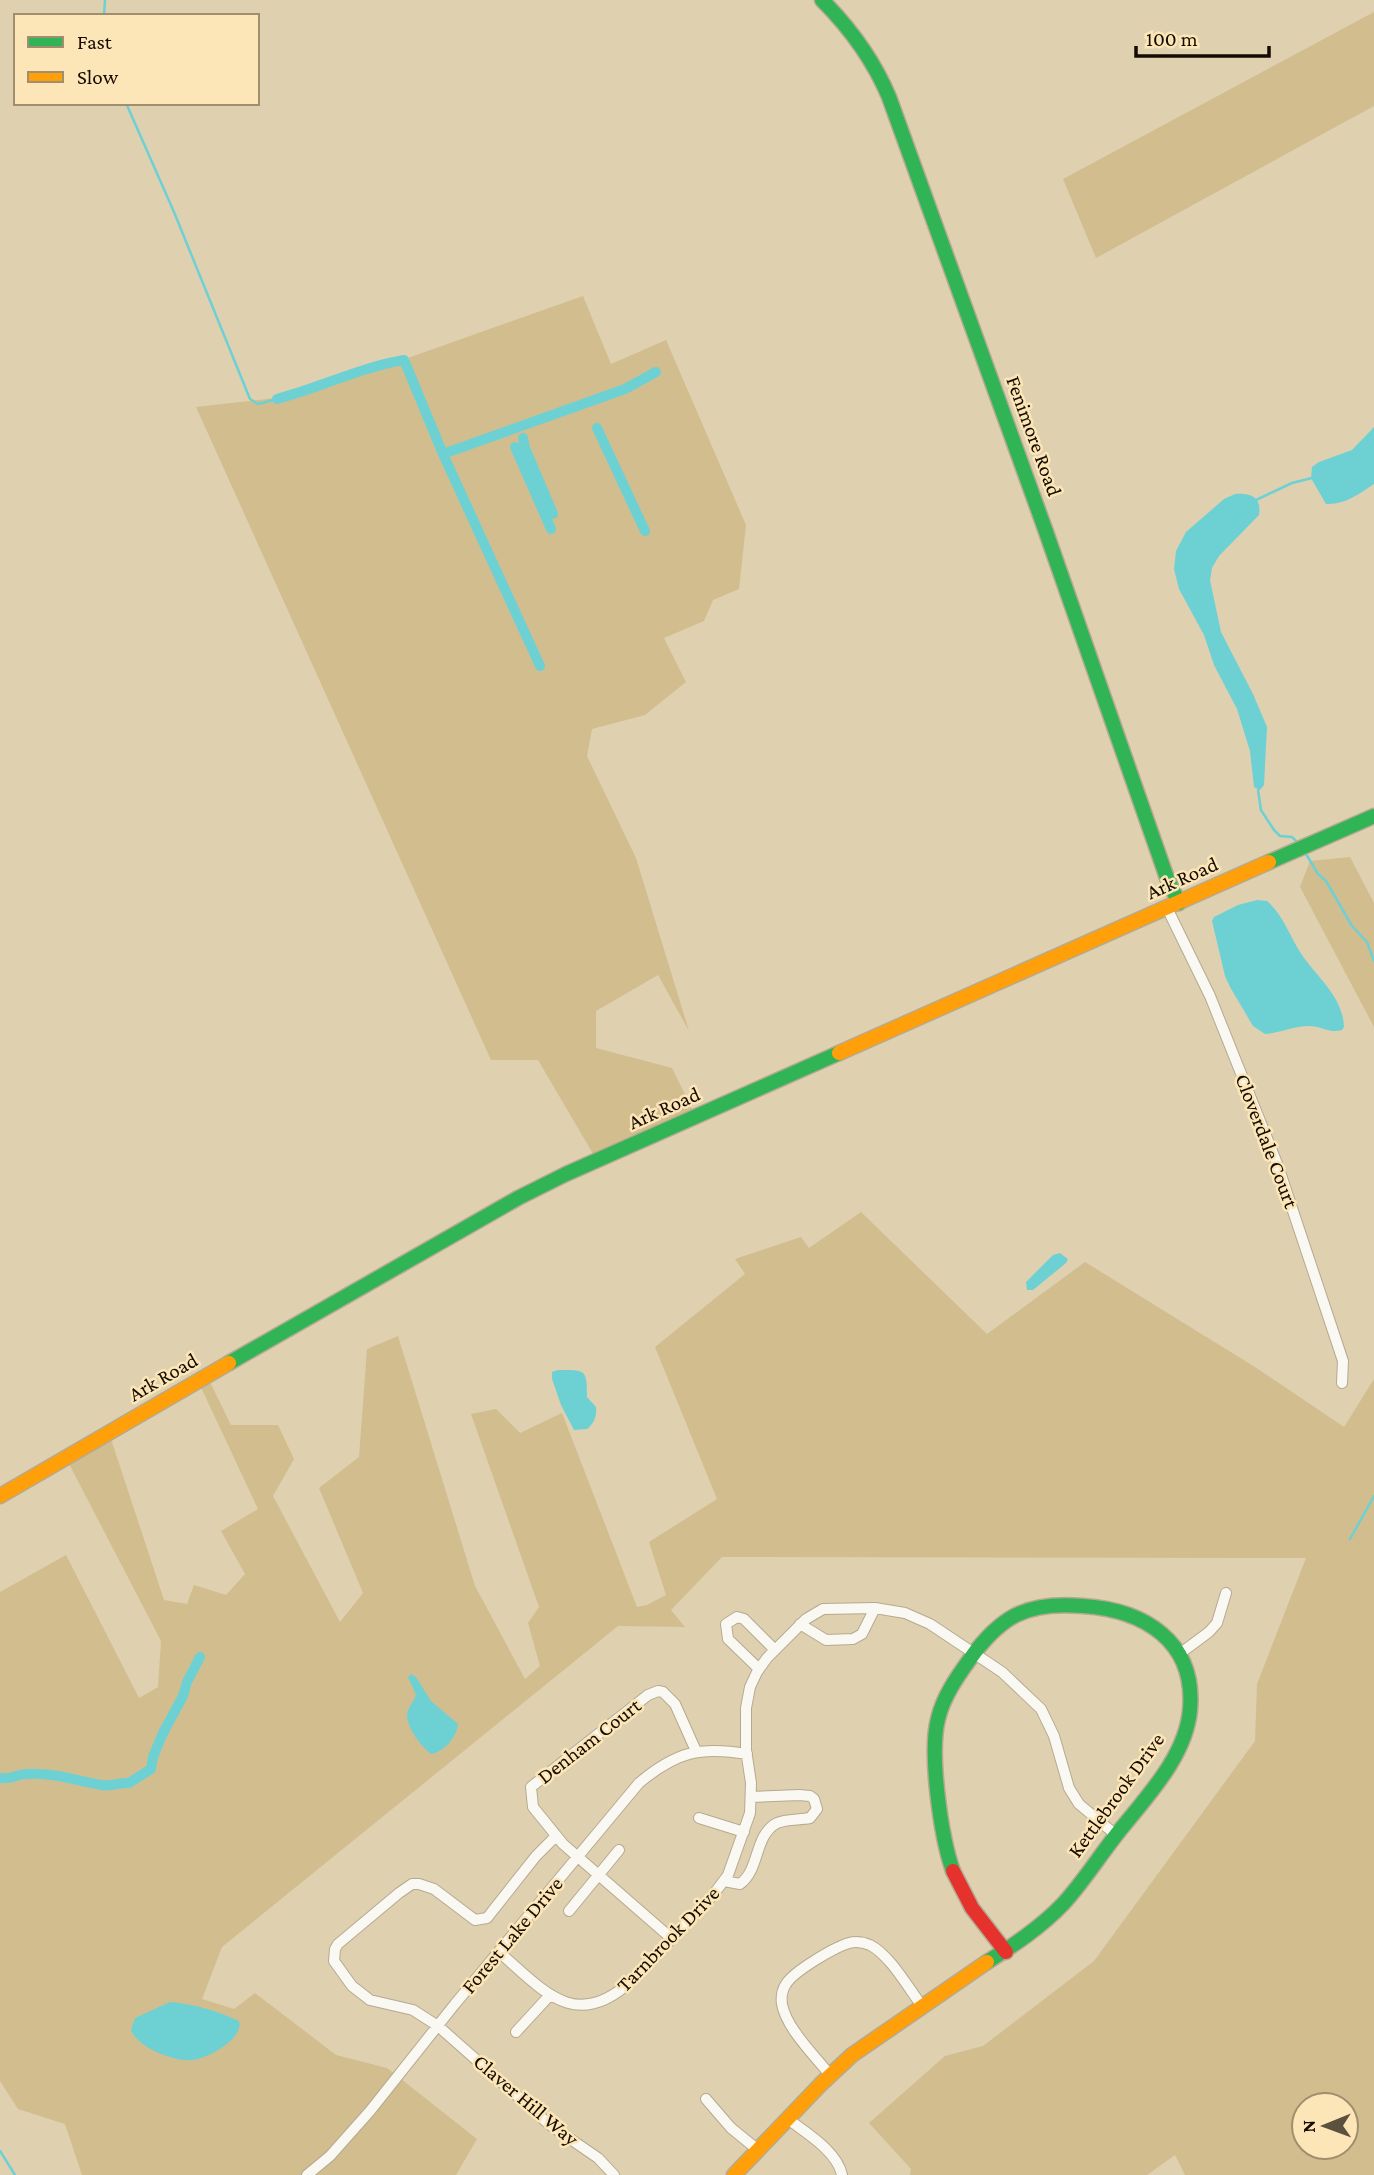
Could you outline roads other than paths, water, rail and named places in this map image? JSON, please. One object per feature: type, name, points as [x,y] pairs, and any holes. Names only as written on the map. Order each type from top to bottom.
[{"type":"street","name":"Fenimore Road","points":[[822,0],[870,55],[890,96],[1045,529],[1167,878],[1173,905]]},
{"type":"street","name":"Ark Road","points":[[0,1496],[518,1198],[566,1174],[1374,816]]},
{"type":"street","name":"Cloverdale Court","points":[[1173,905],[1278,1166],[1343,1361],[1342,1382]]},
{"type":"street","points":[[1178,1655],[1217,1623],[1226,1593]]},
{"type":"street","name":"Kettlebrook Drive","points":[[734,2175],[830,2075],[872,2039],[977,1968],[1006,1952],[1057,1910],[1164,1772],[1184,1737],[1190,1716],[1191,1698],[1187,1675],[1178,1655],[1161,1631],[1136,1615],[1069,1604],[1024,1610],[996,1627],[974,1653],[947,1695],[940,1712],[935,1731],[935,1752],[948,1858],[961,1887],[988,1931],[1006,1952]]},
{"type":"street","points":[[800,1624],[826,1640],[853,1639],[862,1634],[866,1621],[875,1608]]},
{"type":"street","name":"Tarnbrook Drive","points":[[499,1952],[550,1994],[563,2002],[581,2005],[591,2005],[608,1999],[644,1968],[724,1881],[750,1813],[747,1698],[759,1669],[775,1650],[800,1624],[823,1609],[875,1608],[914,1616],[1008,1677],[1041,1709],[1054,1736],[1074,1797],[1116,1835]]},
{"type":"street","points":[[759,1669],[728,1639],[726,1624],[737,1617],[744,1619],[775,1650]]},
{"type":"street","name":"Denham Court","points":[[671,1938],[576,1857],[556,1836],[533,1807],[531,1787],[648,1695],[658,1691],[671,1699],[696,1751]]},
{"type":"street","name":"Forest Lake Drive","points":[[307,2175],[348,2136],[639,1783],[671,1760],[696,1751],[722,1750],[747,1754]]},
{"type":"street","points":[[724,1881],[740,1884],[746,1880],[762,1840],[775,1824],[810,1818],[817,1809],[814,1799],[805,1795],[751,1797]]},
{"type":"street","points":[[698,1818],[744,1832]]},
{"type":"street","name":"Claver Hill Way","points":[[556,1836],[487,1918],[475,1920],[434,1889],[427,1885],[412,1884],[399,1892],[335,1949],[334,1961],[358,1991],[376,2002],[413,2010],[438,2026],[557,2131],[598,2158],[614,2175]]},
{"type":"street","points":[[569,1911],[619,1850]]},
{"type":"street","points":[[830,2075],[784,2014],[782,1993],[790,1978],[840,1947],[852,1942],[864,1943],[875,1948],[889,1961],[922,2006]]},
{"type":"street","points":[[516,2032],[550,1994]]},
{"type":"street","points":[[706,2099],[732,2128],[758,2150]]},
{"type":"street","points":[[788,2119],[832,2157],[842,2175]]},
{"type":"water","points":[[1374,427],[1374,484],[1346,501],[1326,504],[1311,478],[1312,467],[1352,450]]},
{"type":"water","points":[[1235,494],[1254,497],[1259,504],[1259,515],[1219,556],[1212,568],[1210,580],[1221,632],[1267,727],[1264,785],[1260,790],[1254,787],[1250,751],[1237,709],[1214,665],[1204,635],[1179,589],[1174,569],[1176,551],[1186,532],[1224,499]]},
{"type":"water","points":[[1257,900],[1267,901],[1276,911],[1303,957],[1333,994],[1342,1015],[1342,1030],[1309,1026],[1265,1034],[1253,1026],[1225,976],[1212,921],[1214,917],[1238,905]]},
{"type":"water","points":[[1060,1253],[1068,1259],[1066,1263],[1033,1290],[1027,1290],[1026,1282],[1053,1255]]},
{"type":"water","points":[[579,1371],[585,1376],[587,1397],[596,1407],[593,1422],[587,1429],[574,1430],[561,1405],[552,1379],[552,1372]]},
{"type":"water","points":[[411,1674],[416,1677],[431,1701],[458,1724],[452,1739],[436,1753],[431,1754],[422,1746],[408,1722],[408,1710],[416,1695],[408,1677]]},
{"type":"water","points":[[170,2002],[197,2006],[222,2014],[239,2021],[239,2028],[231,2041],[207,2056],[185,2060],[167,2056],[141,2043],[131,2030],[135,2018]]},
{"type":"waterway","points":[[104,14],[105,0]]},
{"type":"waterway","points":[[127,105],[174,212],[250,399],[258,404],[277,399]]},
{"type":"waterway","points":[[277,399],[404,360],[443,454],[540,666]]},
{"type":"waterway","points":[[443,454],[625,389],[656,372]]},
{"type":"waterway","points":[[597,428],[645,531]]},
{"type":"waterway","points":[[523,438],[553,514]]},
{"type":"waterway","points":[[515,447],[551,529]]},
{"type":"waterway","points":[[1254,501],[1292,483],[1312,478]]},
{"type":"waterway","points":[[1258,790],[1261,810],[1274,830],[1280,836],[1292,837],[1297,842]]},
{"type":"waterway","points":[[1306,854],[1318,874],[1326,881],[1352,926],[1367,942],[1374,961]]},
{"type":"waterway","points":[[1350,1539],[1374,1496]]},
{"type":"waterway","points":[[0,1778],[36,1774],[105,1785],[129,1783],[151,1769],[163,1733],[200,1657]]},
{"type":"waterway","points":[[0,2151],[15,2175]]}]
